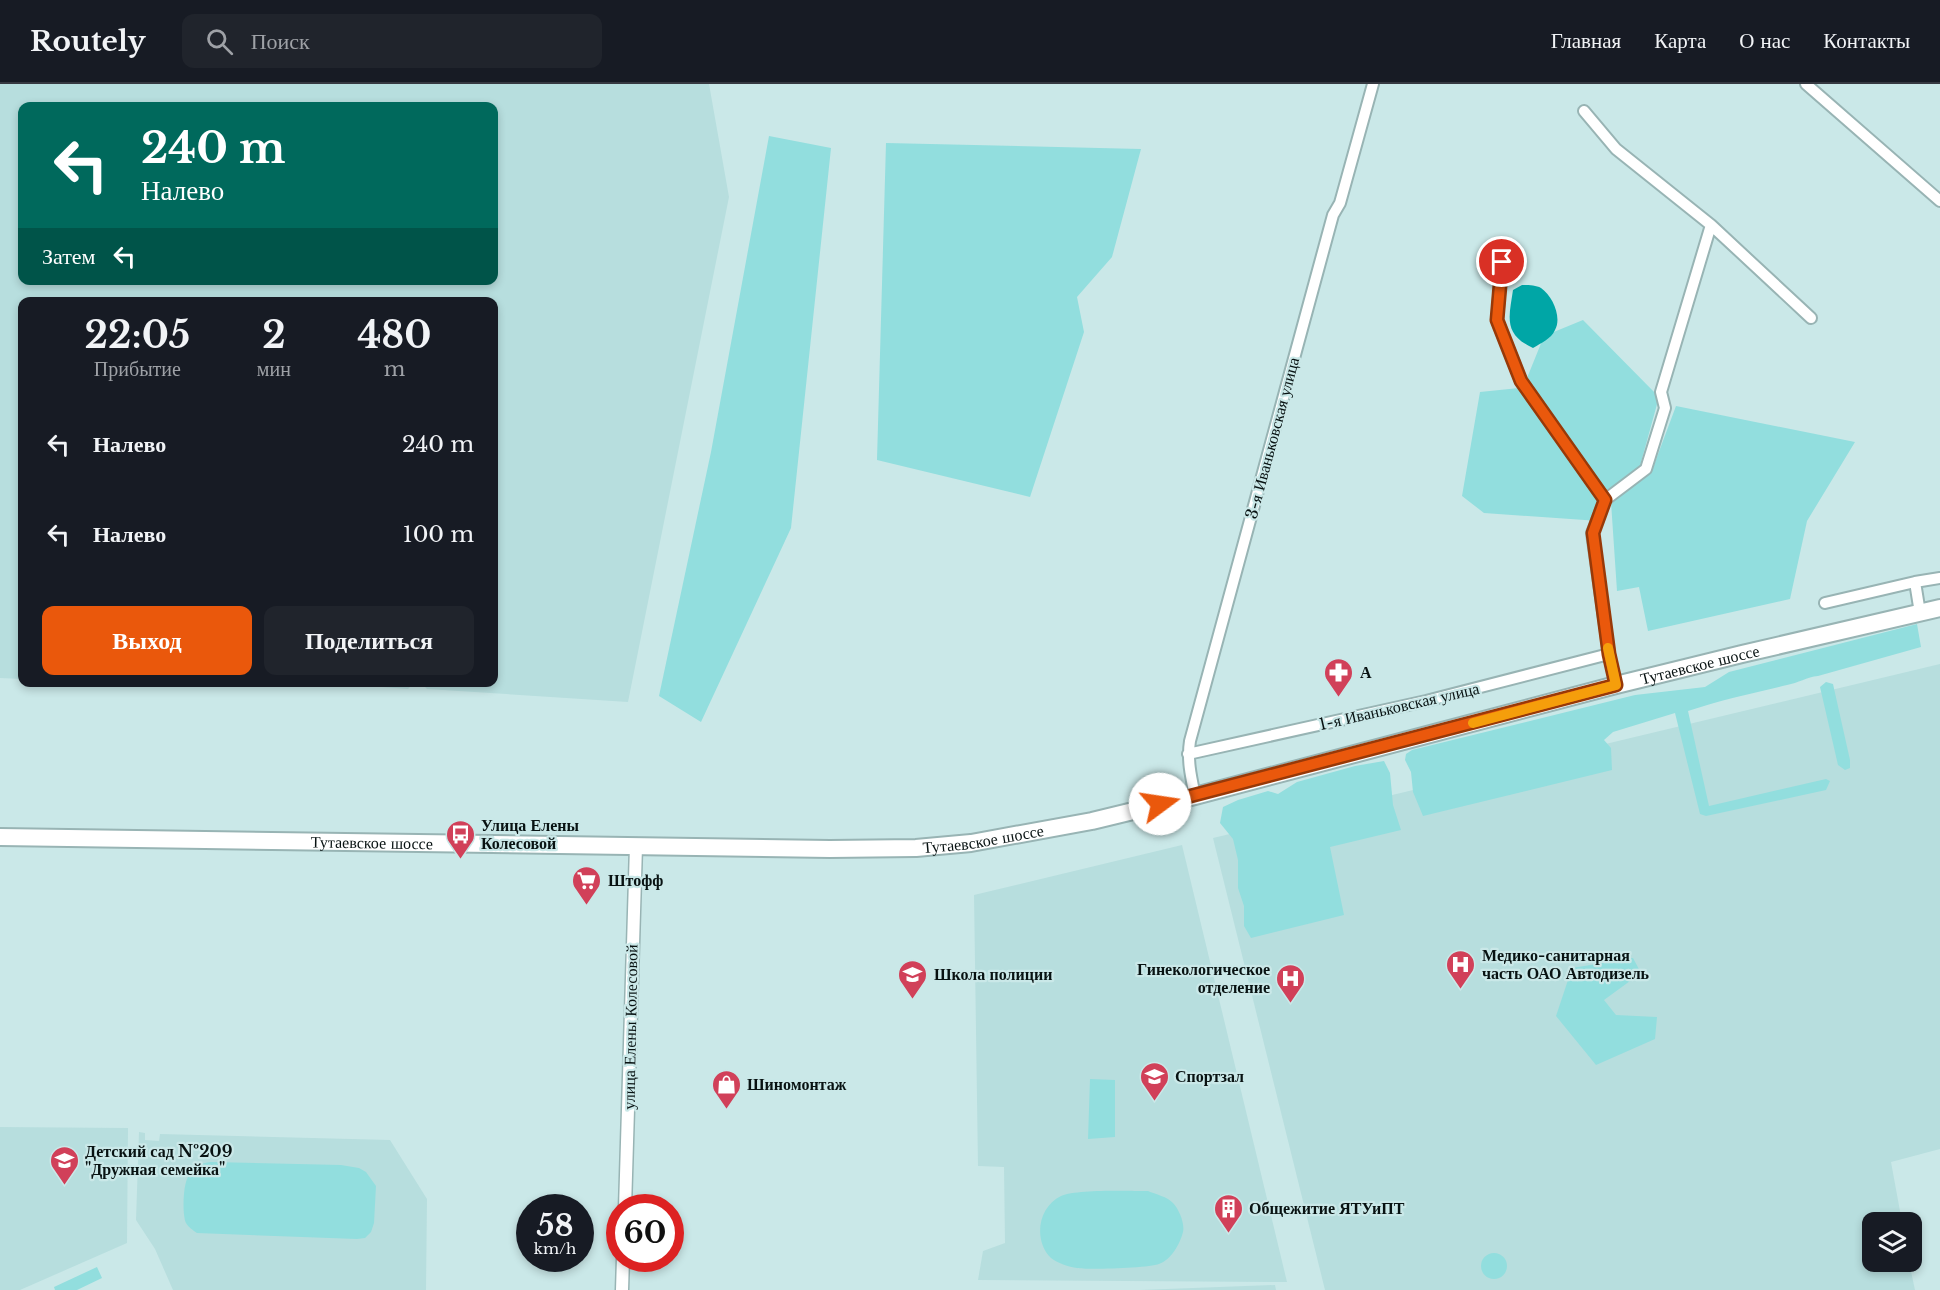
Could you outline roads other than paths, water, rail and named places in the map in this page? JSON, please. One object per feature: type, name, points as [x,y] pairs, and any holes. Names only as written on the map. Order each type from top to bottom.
[{"type":"main road","name":"Тутаевское шоссе","points":[[0,837],[906,848],[971,843],[1092,821],[1616,685],[1940,609]]},
{"type":"street","name":"3-я Иваньковская улица","points":[[1195,796],[1188,754],[1190,741],[1333,215],[1340,203],[1373,84]]},
{"type":"street","points":[[1806,84],[1940,201]]},
{"type":"street","points":[[1584,111],[1616,149],[1711,225],[1811,318]]},
{"type":"street","points":[[1616,685],[1609,654],[1593,533],[1605,500],[1647,469],[1665,408],[1661,392],[1711,225]]},
{"type":"street","points":[[1502,262],[1497,320],[1521,381],[1605,500]]},
{"type":"street","points":[[1825,603],[1940,578]]},
{"type":"street","points":[[1915,582],[1920,613]]},
{"type":"street","name":"1-я Иваньковская улица","points":[[1188,754],[1426,701],[1609,654]]},
{"type":"street","name":"улица Елены Колесовой","points":[[625,1194],[636,846]]},
{"type":"street","points":[[622,1290],[623,1272]]},
{"type":"place","name":"А","points":[[1339,698]]},
{"type":"place","name":"Улица Елены Колесовой","points":[[460,860]]},
{"type":"place","name":"Штофф","points":[[587,906]]},
{"type":"place","name":"Медико-санитарная часть ОАО Автодизель","points":[[1461,990]]},
{"type":"place","name":"Школа полиции","points":[[913,1000]]},
{"type":"place","name":"Гинекологическое отделение","points":[[1291,1004]]},
{"type":"place","name":"Спортзал","points":[[1154,1102]]},
{"type":"place","name":"Шиномонтаж","points":[[726,1110]]},
{"type":"place","name":"Детский сад №209 \"Дружная семейка\"","points":[[64,1186]]},
{"type":"place","name":"Общежитие ЯТУиПТ","points":[[1228,1234]]}]
